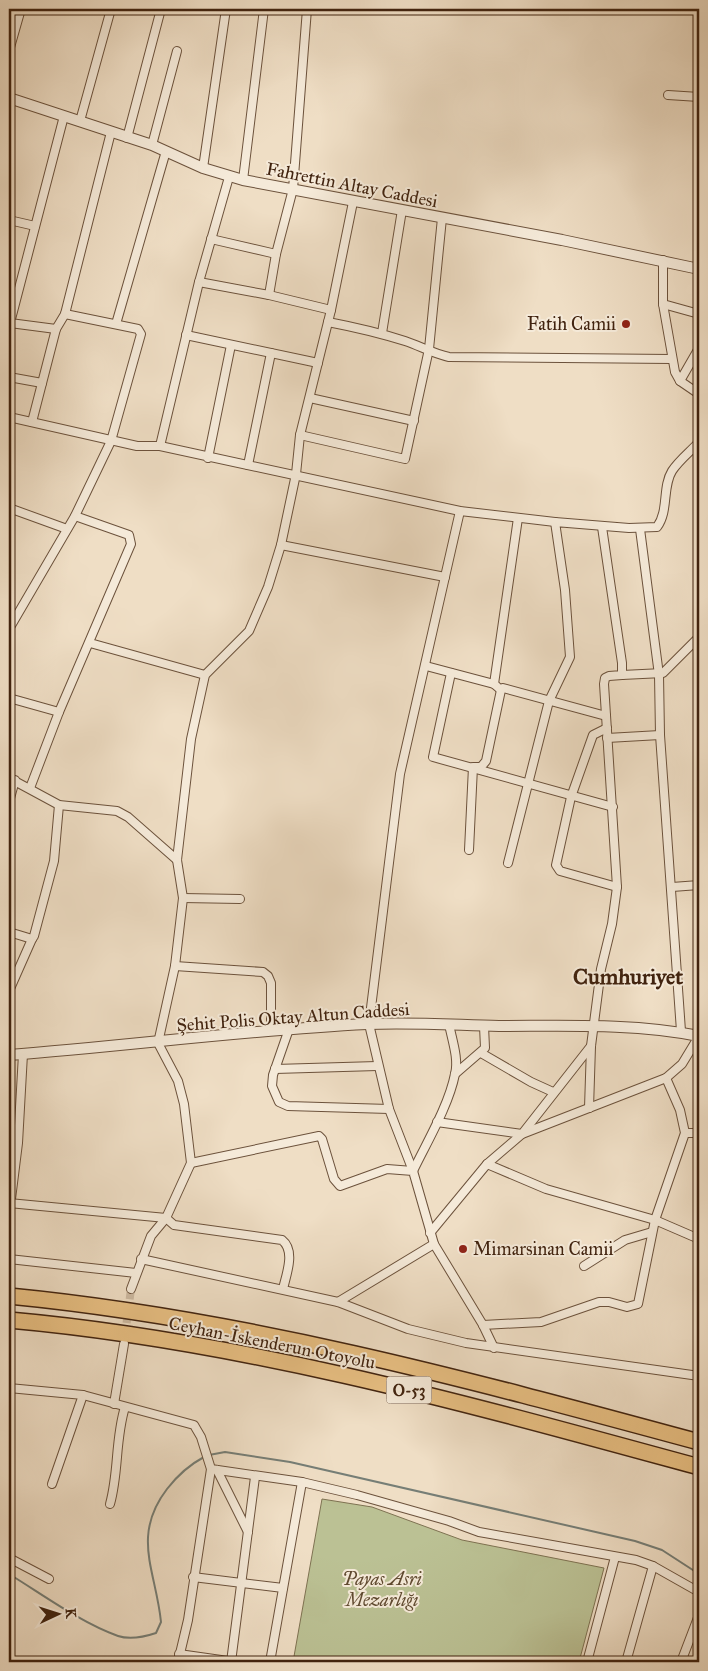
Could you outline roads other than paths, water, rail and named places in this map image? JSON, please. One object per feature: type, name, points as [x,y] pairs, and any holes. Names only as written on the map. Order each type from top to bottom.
[{"type":"highway","name":"Ceyhan-İskenderun Otoyolu","points":[[9,1296],[165,1316],[249,1330],[354,1352],[506,1390],[699,1442]]},
{"type":"highway","name":"Ceyhan-İskenderun Otoyolu","points":[[9,1320],[115,1333],[198,1346],[349,1375],[500,1413],[699,1467]]},
{"type":"street","points":[[9,51],[22,9]]},
{"type":"street","points":[[80,122],[111,9]]},
{"type":"street","points":[[127,138],[161,9]]},
{"type":"street","points":[[203,168],[226,9]]},
{"type":"street","points":[[243,180],[264,9]]},
{"type":"street","points":[[269,295],[276,254],[293,189],[307,9]]},
{"type":"street","points":[[152,145],[177,51]]},
{"type":"street","points":[[668,95],[699,97]]},
{"type":"street","name":"Fahrettin Altay Caddesi","points":[[9,101],[64,116],[152,145],[203,168],[229,177],[663,260],[699,269]]},
{"type":"street","points":[[56,330],[9,322],[64,116]]},
{"type":"street","points":[[32,422],[56,330],[65,314],[111,132]]},
{"type":"street","points":[[116,324],[166,150]]},
{"type":"street","points":[[160,446],[199,282],[229,177]]},
{"type":"street","points":[[131,1289],[151,1236],[166,1218],[191,1163],[184,1104],[178,1081],[158,1043],[175,966],[183,898],[177,860],[191,739],[205,675],[249,631],[268,587],[281,545],[296,474],[300,436],[331,310],[353,202]]},
{"type":"street","points":[[382,333],[402,210]]},
{"type":"street","points":[[300,436],[405,459],[429,349],[442,218]]},
{"type":"street","points":[[9,220],[35,226]]},
{"type":"street","points":[[211,239],[276,254]]},
{"type":"street","points":[[663,260],[663,304],[675,372],[680,381],[699,394]]},
{"type":"street","points":[[199,282],[269,295],[331,310]]},
{"type":"street","points":[[663,304],[699,314]]},
{"type":"street","points":[[9,629],[12,616],[75,516],[111,441],[141,334],[138,329],[65,314]]},
{"type":"street","points":[[328,322],[382,333],[429,349],[438,355],[449,357],[672,359]]},
{"type":"street","points":[[186,335],[318,363]]},
{"type":"street","points":[[208,458],[231,344]]},
{"type":"street","points":[[680,381],[699,348]]},
{"type":"street","points":[[248,465],[271,353]]},
{"type":"street","points":[[9,377],[42,383]]},
{"type":"street","points":[[310,398],[414,421]]},
{"type":"street","points":[[9,417],[111,441],[137,446],[160,446],[208,458],[296,474],[460,511],[602,527],[640,529],[657,527],[661,522],[667,486],[672,471],[699,442]]},
{"type":"street","points":[[9,508],[67,529]]},
{"type":"street","points":[[460,511],[400,774],[369,1024],[377,1066],[389,1109],[413,1171],[434,1244],[494,1348]]},
{"type":"street","points":[[30,788],[59,712],[117,581],[132,539],[129,535],[75,516]]},
{"type":"street","points":[[494,684],[518,518]]},
{"type":"street","points":[[508,863],[549,702],[570,657],[565,590],[555,522]]},
{"type":"street","points":[[602,527],[620,640],[622,675]]},
{"type":"street","points":[[640,529],[659,674],[660,735],[681,1031]]},
{"type":"street","points":[[281,545],[445,577]]},
{"type":"street","points":[[589,1108],[591,1046],[601,969],[612,924],[617,887],[605,678],[622,675],[659,674],[699,637]]},
{"type":"street","points":[[90,643],[205,675]]},
{"type":"street","points":[[426,666],[494,684],[501,690]]},
{"type":"street","points":[[451,673],[433,757],[613,807]]},
{"type":"street","points":[[501,690],[503,688],[606,716]]},
{"type":"street","points":[[472,767],[481,767],[486,761],[501,690]]},
{"type":"street","points":[[9,698],[59,712]]},
{"type":"street","points":[[607,728],[593,735],[572,797],[557,867],[560,871],[617,887]]},
{"type":"street","points":[[607,738],[660,735]]},
{"type":"street","points":[[469,850],[472,767]]},
{"type":"street","points":[[9,802],[12,779],[59,805],[117,811],[128,817],[177,860]]},
{"type":"street","points":[[9,991],[32,939],[54,861],[59,805]]},
{"type":"street","points":[[672,887],[699,885]]},
{"type":"street","points":[[183,898],[240,898]]},
{"type":"street","points":[[9,932],[32,939]]},
{"type":"street","points":[[175,966],[263,972],[271,982],[271,1030]]},
{"type":"street","name":"Şehit Polis Oktay Altun Caddesi","points":[[9,1055],[158,1043],[271,1030],[369,1024],[594,1026],[681,1031],[699,1036]]},
{"type":"street","points":[[413,1171],[437,1122],[455,1074],[456,1059],[449,1024]]},
{"type":"street","points":[[455,1074],[485,1048],[484,1026]]},
{"type":"street","points":[[289,1029],[275,1069],[272,1086],[279,1102],[288,1106],[389,1109]]},
{"type":"street","points":[[437,1122],[489,1131],[522,1134],[666,1078],[682,1064],[699,1036]]},
{"type":"street","points":[[430,1233],[487,1164],[522,1134],[553,1092],[591,1046]]},
{"type":"street","points":[[481,1053],[531,1082],[553,1092]]},
{"type":"street","points":[[9,1215],[18,1143],[23,1054]]},
{"type":"street","points":[[275,1069],[377,1066]]},
{"type":"street","points":[[483,1326],[527,1325],[542,1322],[599,1302],[609,1302],[627,1307],[638,1304],[655,1220],[670,1170],[685,1133],[680,1110],[666,1078]]},
{"type":"street","points":[[685,1133],[699,1133]]},
{"type":"street","points":[[191,1163],[319,1136],[322,1139],[334,1179],[340,1186],[387,1169],[413,1171]]},
{"type":"street","points":[[487,1164],[546,1189],[655,1220],[699,1239]]},
{"type":"street","points":[[9,1203],[166,1218],[174,1225],[282,1240],[290,1254],[283,1289]]},
{"type":"street","points":[[584,1266],[626,1240],[652,1232]]},
{"type":"street","points":[[338,1302],[434,1244]]},
{"type":"street","points":[[9,1259],[136,1273]]},
{"type":"street","points":[[141,1259],[338,1302],[422,1333],[494,1348],[699,1376]]},
{"type":"street","points":[[114,1404],[124,1344]]},
{"type":"street","points":[[9,1388],[82,1395],[125,1408],[178,1419],[194,1425],[206,1449],[212,1467],[248,1532]]},
{"type":"street","points":[[52,1484],[82,1395]]},
{"type":"street","points":[[110,1504],[115,1486],[119,1428],[125,1408]]},
{"type":"street","points":[[212,1467],[256,1477],[302,1482],[365,1497],[449,1521],[479,1532],[616,1557],[653,1566],[699,1592]]},
{"type":"street","points":[[212,1467],[193,1577],[188,1620],[179,1658],[232,1662],[256,1477]]},
{"type":"street","points":[[270,1662],[302,1482]]},
{"type":"street","points":[[587,1662],[616,1557]]},
{"type":"street","points":[[9,1558],[49,1579]]},
{"type":"street","points":[[626,1662],[653,1566]]},
{"type":"street","points":[[193,1577],[283,1588]]},
{"type":"street","points":[[681,1662],[699,1614]]},
{"type":"waterway","points":[[209,1455],[225,1452],[290,1462],[635,1541],[662,1550],[699,1574]]},
{"type":"waterway","points":[[9,1574],[90,1624],[118,1636],[132,1638],[156,1633],[161,1622],[149,1554],[150,1522],[156,1506],[171,1484],[188,1467],[204,1457]]},
{"type":"tunnel","points":[[125,1335],[131,1289]]},
{"type":"place","name":"Fatih Camii","points":[[626,324]]},
{"type":"place","name":"Mimarsinan Camii","points":[[463,1249]]},
{"type":"district","name":"Cumhuriyet","points":[[628,976]]},
{"type":"park label","name":"Payas Asri Mezarlığı","points":[[382,1589]]}]
